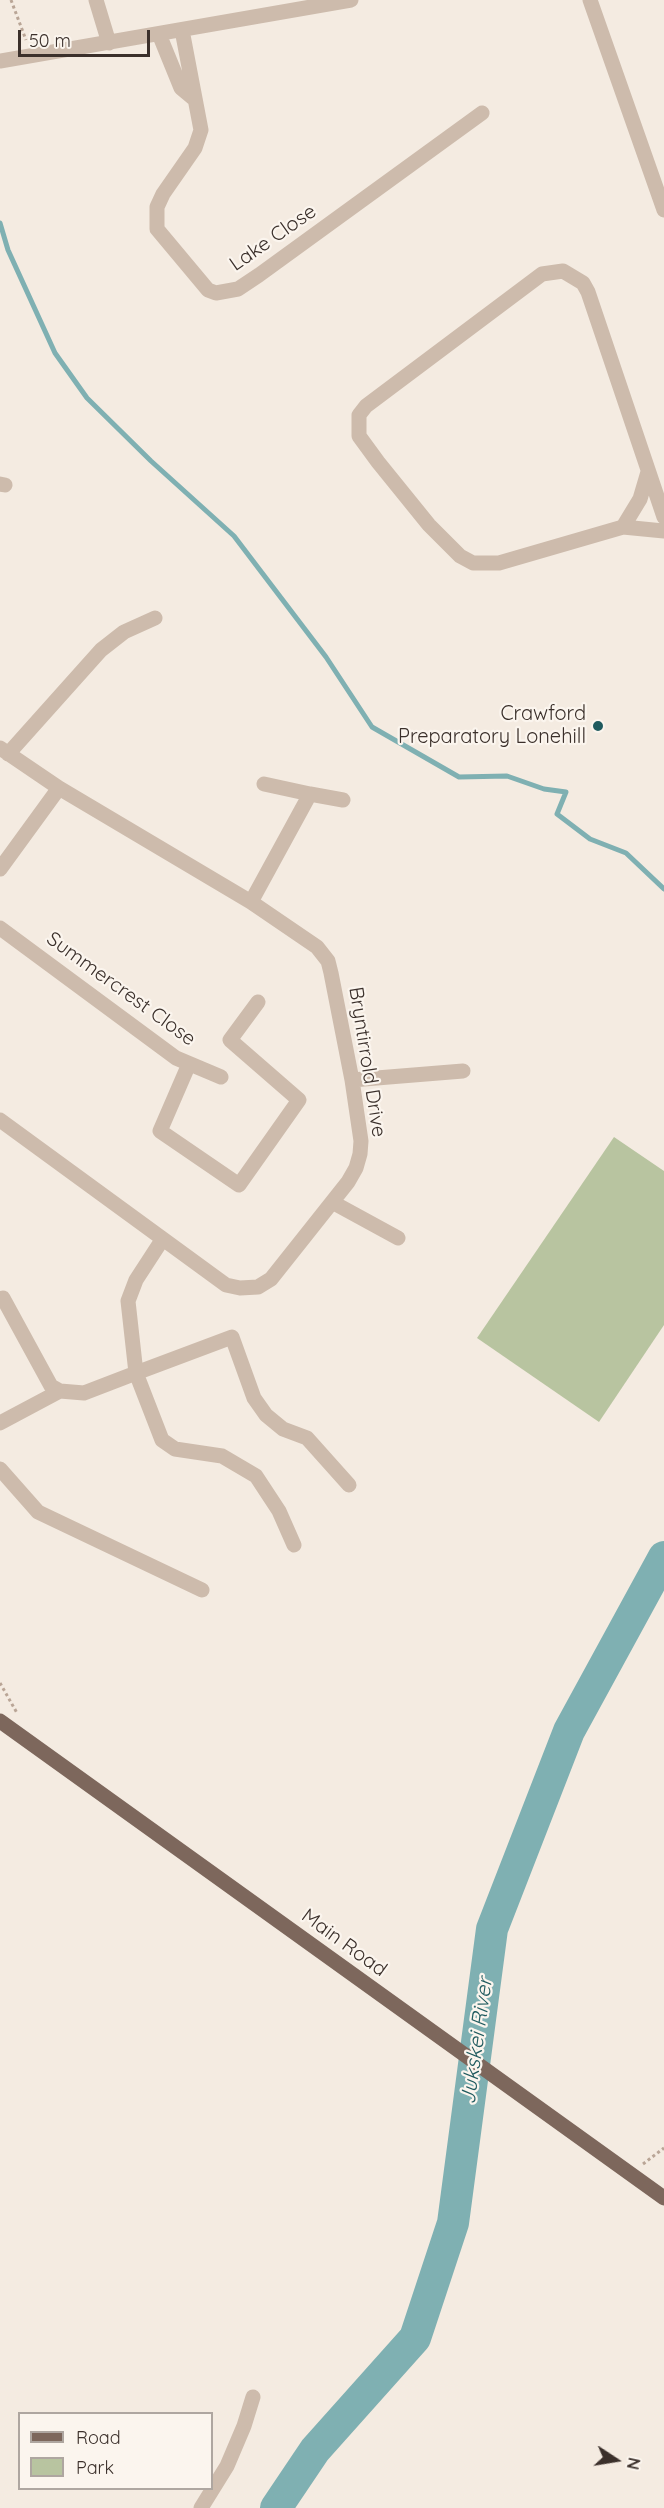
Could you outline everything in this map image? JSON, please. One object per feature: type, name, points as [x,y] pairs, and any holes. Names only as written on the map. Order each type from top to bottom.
[{"type":"main road","name":"Main Road","points":[[0,1721],[664,2198]]},
{"type":"street","points":[[96,0],[109,44]]},
{"type":"street","points":[[0,62],[351,0]]},
{"type":"street","points":[[590,0],[664,210]]},
{"type":"street","name":"Lake Close","points":[[182,30],[194,84],[193,98],[200,120],[198,141],[157,207],[157,230],[208,290],[216,293],[238,289],[259,275],[482,113]]},
{"type":"street","name":"Lake Close","points":[[159,34],[177,81],[181,88],[193,98]]},
{"type":"street","points":[[664,517],[588,292],[583,283],[563,271],[542,274],[366,406],[359,415],[359,436],[378,462],[429,525],[460,556],[472,563],[499,563],[623,527],[664,531]]},
{"type":"street","points":[[623,527],[640,499],[648,472]]},
{"type":"street","points":[[4,751],[101,650],[124,632],[155,618]]},
{"type":"street","name":"Bryntirrold Drive","points":[[0,1120],[226,1285],[240,1288],[258,1287],[271,1279],[356,1168],[361,1141],[352,1080],[328,961],[307,938],[251,902],[59,788],[4,751]]},
{"type":"street","points":[[264,784],[343,800]]},
{"type":"street","points":[[0,869],[59,788]]},
{"type":"street","points":[[251,902],[310,794]]},
{"type":"street","name":"Summercrest Close","points":[[0,928],[189,1064],[221,1077]]},
{"type":"street","points":[[189,1064],[160,1131],[239,1185],[299,1100],[230,1040],[258,1002]]},
{"type":"street","points":[[352,1080],[463,1071]]},
{"type":"street","points":[[332,1202],[398,1238]]},
{"type":"street","points":[[162,1240],[136,1280],[128,1301],[136,1373],[162,1440],[175,1449],[222,1456],[256,1476],[279,1511],[294,1545]]},
{"type":"street","points":[[3,1298],[51,1386],[60,1391],[84,1393],[232,1337],[254,1398],[266,1415],[283,1430],[307,1438],[349,1485]]},
{"type":"street","points":[[0,1423],[60,1391]]},
{"type":"street","points":[[0,1469],[38,1512],[202,1590]]},
{"type":"street","points":[[213,2488],[226,2466],[244,2426],[253,2397]]},
{"type":"street","points":[[201,2508],[212,2490]]},
{"type":"path","points":[[11,0],[32,56]]},
{"type":"path","points":[[630,2174],[664,2148]]},
{"type":"green space","points":[[614,1137],[664,1171],[664,1325],[599,1422],[477,1338]]},
{"type":"waterway","points":[[0,223],[8,250],[55,353],[87,398],[151,461],[234,536],[326,657],[372,727],[459,777],[507,776],[544,789],[566,792],[557,814],[590,839],[626,853],[664,889]]},
{"type":"waterway","name":"Jukskei River","points":[[276,2508],[315,2450],[415,2338],[453,2223],[492,1929],[569,1731],[664,1557]]},
{"type":"place","name":"Crawford Preparatory Lonehill","points":[[598,726]]}]
